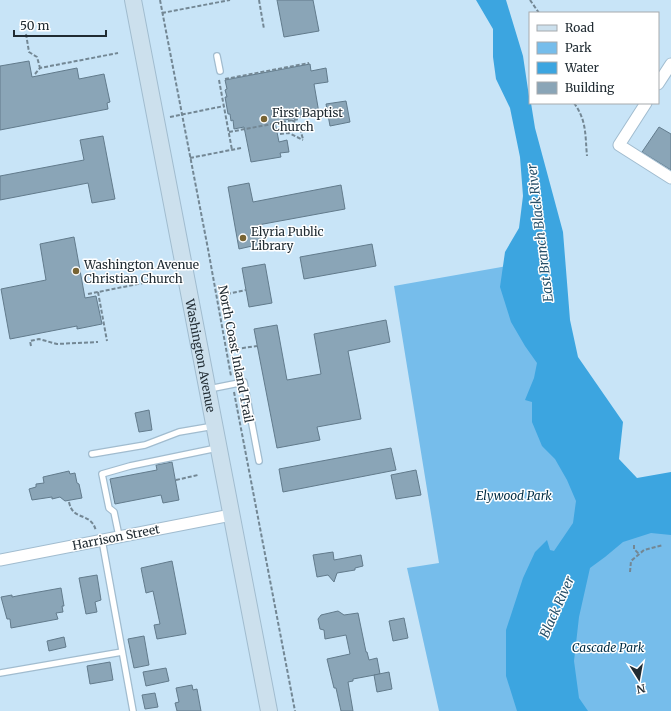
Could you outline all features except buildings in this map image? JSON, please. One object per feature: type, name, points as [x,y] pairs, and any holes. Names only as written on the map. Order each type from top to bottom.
[{"type":"street","name":"Washington Avenue","points":[[133,0],[269,711]]},
{"type":"street","points":[[659,82],[671,64]]},
{"type":"street","points":[[645,104],[619,145],[671,178]]},
{"type":"street","name":"Harrison Street","points":[[0,560],[99,537],[119,536],[231,515]]},
{"type":"lane","points":[[217,56],[220,71]]},
{"type":"lane","points":[[207,389],[244,382],[259,461]]},
{"type":"lane","points":[[92,454],[145,445],[179,432],[214,426]]},
{"type":"lane","points":[[119,536],[114,512],[109,508],[102,474],[130,466],[218,447]]},
{"type":"lane","points":[[99,537],[133,711]]},
{"type":"lane","points":[[0,673],[122,652]]},
{"type":"path","name":"North Coast Inland Trail","points":[[160,0],[295,711]]},
{"type":"path","points":[[162,13],[230,0]]},
{"type":"path","points":[[259,0],[264,29]]},
{"type":"path","points":[[530,0],[538,12]]},
{"type":"path","points":[[26,34],[29,52],[38,57],[40,68]]},
{"type":"path","points":[[35,74],[40,68],[118,53]]},
{"type":"path","points":[[232,150],[219,80],[309,63]]},
{"type":"path","points":[[575,104],[582,116],[585,126],[587,156]]},
{"type":"path","points":[[169,117],[224,106]]},
{"type":"path","points":[[229,132],[299,119]]},
{"type":"path","points":[[280,134],[289,133],[303,140],[299,126],[292,120]]},
{"type":"path","points":[[190,158],[242,148]]},
{"type":"path","points":[[88,294],[174,277]]},
{"type":"path","points":[[227,294],[246,290]]},
{"type":"path","points":[[98,292],[107,341]]},
{"type":"path","points":[[31,346],[30,341],[39,339],[57,344],[98,342]]},
{"type":"path","points":[[236,349],[257,346]]},
{"type":"path","points":[[176,480],[198,475]]},
{"type":"path","points":[[69,502],[70,509],[73,512],[90,520],[99,537]]},
{"type":"path","points":[[634,545],[634,549],[639,554]]},
{"type":"path","points":[[630,572],[631,561],[639,554],[644,550],[663,545]]},
{"type":"green space","name":"Elywood Park","points":[[541,260],[589,456],[671,508],[671,711],[439,711],[407,568],[439,563],[394,286]]},
{"type":"water","points":[[476,0],[506,0],[523,56],[529,104],[531,104],[535,128],[563,232],[570,320],[578,357],[623,422],[619,459],[637,478],[671,472],[671,535],[651,533],[623,542],[590,568],[579,617],[574,661],[579,698],[588,711],[517,711],[506,676],[506,630],[523,578],[535,552],[547,540],[550,550],[554,551],[573,523],[576,501],[567,480],[555,459],[542,446],[532,422],[532,402],[525,400],[534,378],[537,363],[511,322],[500,287],[505,252],[519,228],[523,196],[520,157],[510,108],[496,79],[493,57],[493,29]]},
{"type":"place","name":"First Baptist Church","points":[[264,119]]},
{"type":"place","name":"Elyria Public Library","points":[[243,238]]},
{"type":"place","name":"Washington Avenue Christian Church","points":[[76,271]]},
{"type":"water label","name":"East Branch Black River","points":[[540,233]]},
{"type":"water label","name":"Black River","points":[[557,607]]},
{"type":"park label","name":"Cascade Park","points":[[608,647]]}]
